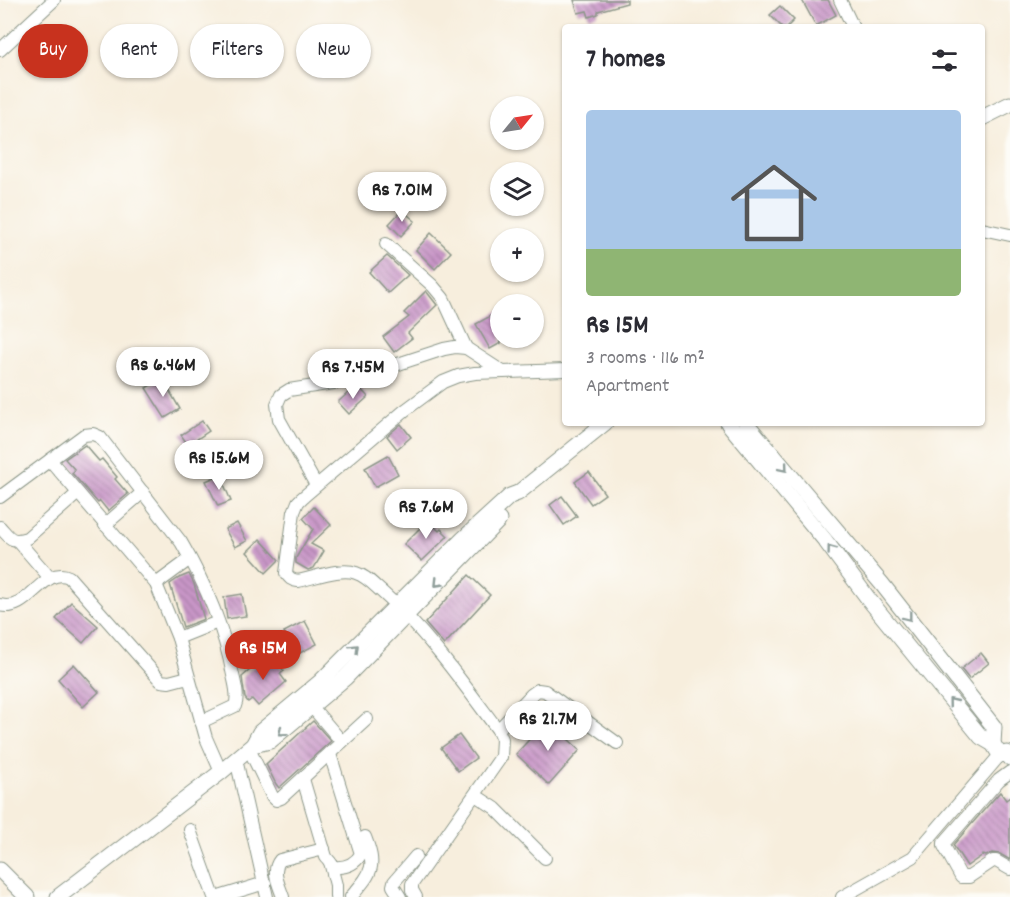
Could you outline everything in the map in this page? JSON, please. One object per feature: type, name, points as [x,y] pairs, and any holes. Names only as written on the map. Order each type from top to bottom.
[{"type":"street","points":[[0,50],[54,0]]},
{"type":"street","points":[[840,0],[852,24]]},
{"type":"street","points":[[985,116],[1010,104]]},
{"type":"street","points":[[985,230],[1010,235]]},
{"type":"street","points":[[386,244],[433,286],[443,298],[466,348]]},
{"type":"street","points":[[316,485],[279,419],[277,404],[282,395],[290,390],[346,381],[455,347],[466,348],[503,372]]},
{"type":"street","points":[[416,897],[412,884],[501,757],[502,739],[498,730],[443,657],[401,611],[364,576],[344,571],[298,581],[289,578],[286,573],[294,512],[298,502],[316,485],[404,411],[443,382],[475,373],[562,370]]},
{"type":"street","points":[[251,747],[270,741],[312,707],[341,673],[510,496],[518,493],[600,426]]},
{"type":"street","points":[[730,426],[824,539],[870,601],[966,718],[1006,760]]},
{"type":"street","points":[[749,426],[882,584],[994,727],[1006,760],[999,780],[944,843],[944,846],[962,877],[969,877],[993,861],[1010,869]]},
{"type":"street","points":[[0,497],[84,435],[93,434],[100,437],[181,542],[214,609],[230,657],[238,699],[235,706],[201,722]]},
{"type":"street","points":[[50,460],[156,584],[178,639],[206,738],[221,772]]},
{"type":"street","points":[[105,525],[143,492]]},
{"type":"street","points":[[18,541],[27,538],[78,493]]},
{"type":"street","points":[[0,526],[10,538],[18,541],[50,578]]},
{"type":"street","points":[[156,584],[190,559]]},
{"type":"street","points":[[0,604],[6,607],[14,605],[25,599],[50,578],[63,574],[69,577],[161,681],[169,682],[188,677]]},
{"type":"street","points":[[178,639],[218,622]]},
{"type":"street","points":[[58,897],[221,772],[251,747],[260,732],[320,682],[341,673]]},
{"type":"street","points":[[498,730],[531,694],[538,690],[545,691],[617,743]]},
{"type":"street","points":[[312,707],[342,742]]},
{"type":"street","points":[[251,747],[272,796],[276,800],[303,779],[367,719]]},
{"type":"street","points":[[330,754],[361,854],[357,860],[346,866],[334,867],[330,862]]},
{"type":"street","points":[[236,759],[267,897]]},
{"type":"street","points":[[842,897],[913,857],[1006,760]]},
{"type":"street","points":[[303,779],[330,862],[336,885],[336,897]]},
{"type":"street","points":[[475,795],[495,808],[545,858]]},
{"type":"street","points":[[190,830],[216,897],[265,883]]},
{"type":"street","points":[[356,895],[372,868],[371,852],[365,837]]},
{"type":"street","points":[[283,897],[275,869],[280,860],[324,849]]},
{"type":"street","points":[[400,897],[393,886],[394,882],[416,856]]},
{"type":"street","points":[[0,870],[27,897]]},
{"type":"building","points":[[574,0],[627,0],[627,3],[598,11],[598,14],[589,17],[587,11],[578,13]]},
{"type":"building","points":[[802,0],[828,0],[836,15],[820,24],[815,24]]},
{"type":"building","points":[[780,6],[794,20],[790,24],[779,24],[770,15]]},
{"type":"building","points":[[402,210],[415,221],[401,236],[389,224]]},
{"type":"building","points":[[431,233],[451,252],[435,269],[416,250]]},
{"type":"building","points":[[387,256],[408,275],[388,293],[369,272]]},
{"type":"building","points":[[426,291],[437,305],[408,333],[412,338],[394,352],[383,337],[409,317],[404,313]]},
{"type":"building","points":[[490,316],[490,348],[492,348],[490,349],[476,324]]},
{"type":"building","points":[[162,378],[180,409],[165,418],[146,388]]},
{"type":"building","points":[[356,386],[368,397],[349,414],[338,402]]},
{"type":"building","points":[[202,421],[209,431],[188,445],[181,435]]},
{"type":"building","points":[[401,424],[411,437],[397,449],[387,436]]},
{"type":"building","points":[[85,445],[99,461],[102,459],[128,494],[108,511],[72,473],[75,470],[65,459]]},
{"type":"building","points":[[388,455],[398,474],[375,487],[365,468]]},
{"type":"building","points":[[589,472],[605,494],[591,504],[575,482]]},
{"type":"building","points":[[220,475],[231,501],[218,506],[206,481]]},
{"type":"building","points":[[562,496],[577,516],[564,525],[550,505]]},
{"type":"building","points":[[314,507],[331,525],[311,544],[324,551],[314,568],[308,570],[296,563],[296,558],[313,529],[303,518]]},
{"type":"building","points":[[428,520],[448,536],[422,561],[404,544]]},
{"type":"building","points":[[237,523],[247,541],[235,547],[225,529]]},
{"type":"building","points":[[260,539],[279,560],[266,573],[247,552]]},
{"type":"building","points":[[189,574],[204,619],[183,627],[170,584]]},
{"type":"building","points":[[469,575],[490,595],[444,645],[425,623]]},
{"type":"building","points":[[242,594],[246,616],[227,619],[224,597]]},
{"type":"building","points":[[71,602],[98,626],[83,643],[56,619]]},
{"type":"building","points":[[305,621],[317,644],[296,655],[284,632]]},
{"type":"building","points":[[981,653],[989,663],[969,679],[961,669]]},
{"type":"building","points":[[265,657],[271,664],[275,660],[284,671],[280,674],[286,682],[258,706],[252,699],[248,702],[245,698],[242,677]]},
{"type":"building","points":[[74,664],[99,692],[83,707],[58,679]]},
{"type":"building","points":[[547,720],[580,750],[549,785],[516,754]]},
{"type":"building","points":[[313,721],[331,741],[279,788],[266,764]]},
{"type":"building","points":[[459,735],[476,758],[458,771],[441,748]]},
{"type":"building","points":[[1000,792],[1006,800],[1010,797],[1010,860],[1000,854],[992,853],[983,855],[967,866],[953,845]]}]
